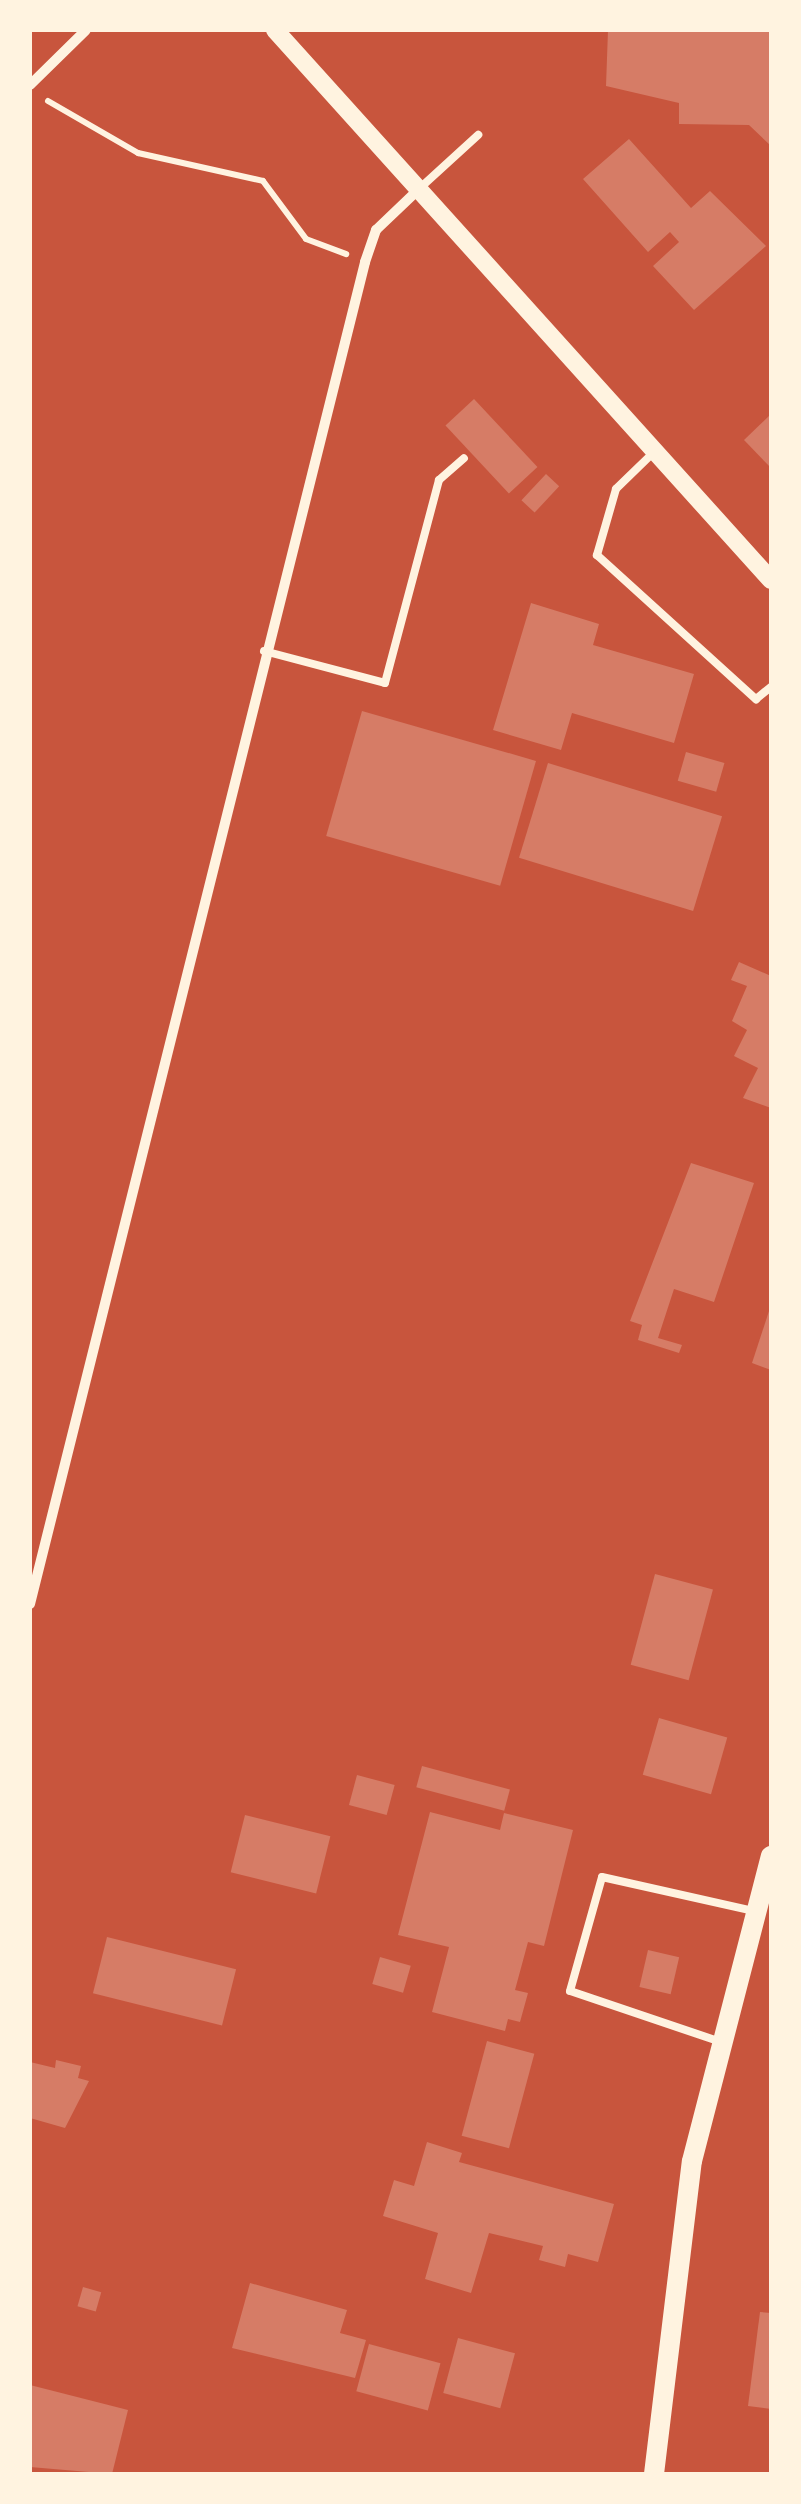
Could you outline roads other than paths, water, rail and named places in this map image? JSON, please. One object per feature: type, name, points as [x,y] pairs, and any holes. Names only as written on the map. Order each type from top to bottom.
[{"type":"main road","points":[[654,2474],[692,2161],[718,2041],[771,1856]]},
{"type":"street","points":[[30,87],[86,30]]},
{"type":"street","points":[[275,30],[416,192],[771,580]]},
{"type":"street","points":[[30,1604],[264,651],[365,262],[376,230],[416,192]]},
{"type":"lane","points":[[416,192],[478,135]]},
{"type":"lane","points":[[654,452],[616,489],[596,555],[756,699],[771,688]]},
{"type":"lane","points":[[264,651],[384,683],[439,480],[464,458]]},
{"type":"lane","points":[[718,2041],[570,1992],[602,1877],[755,1911]]}]
